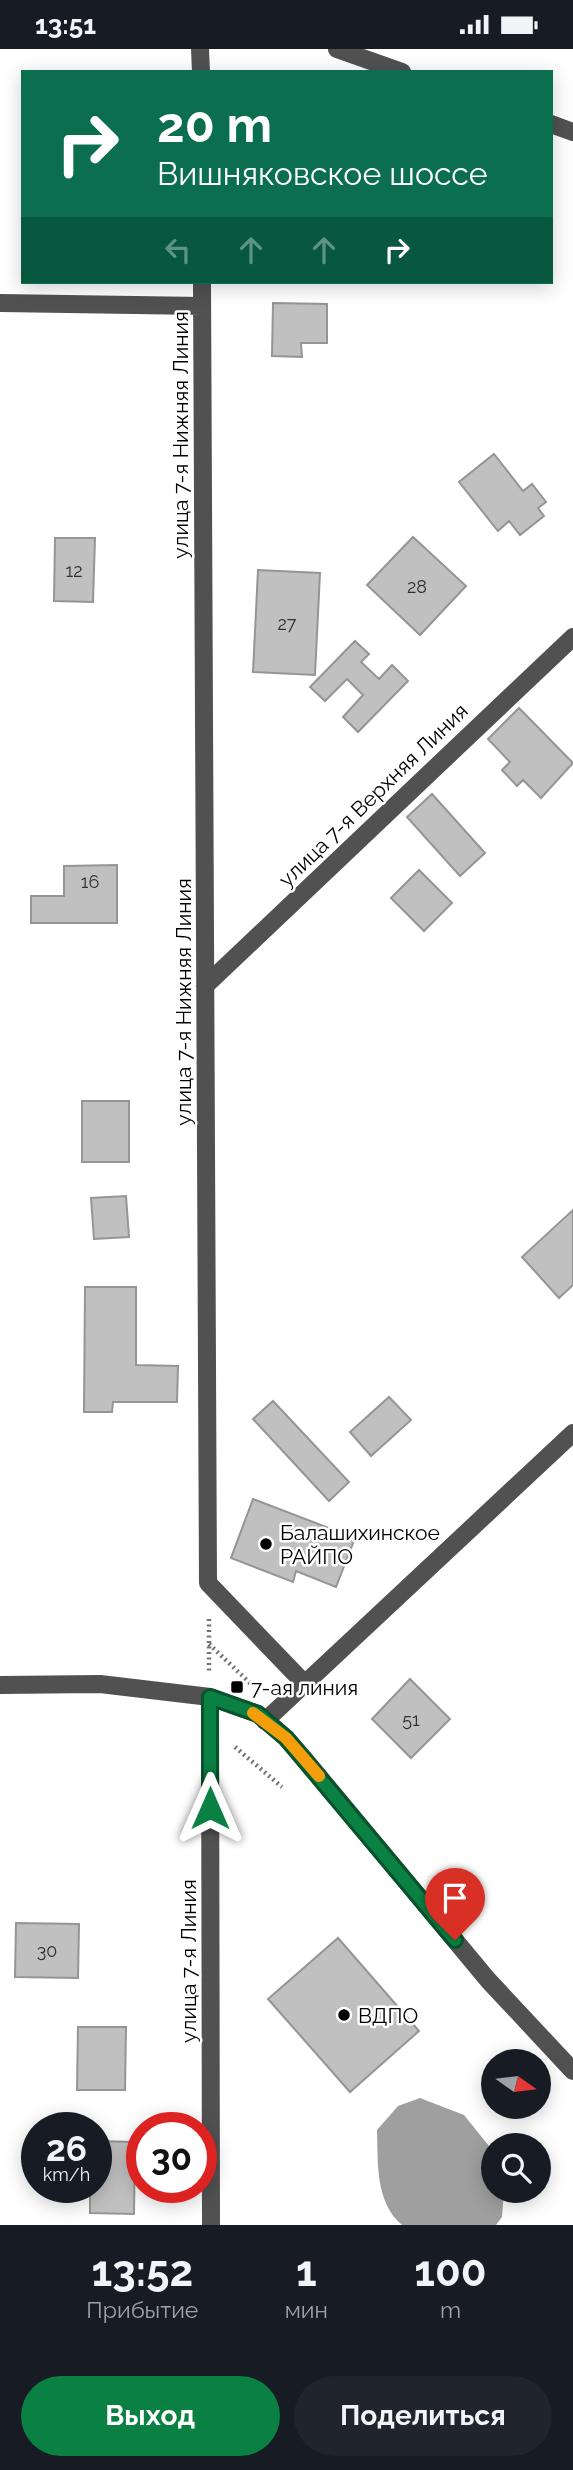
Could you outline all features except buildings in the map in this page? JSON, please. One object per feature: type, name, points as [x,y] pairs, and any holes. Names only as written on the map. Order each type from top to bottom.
[{"type":"street","points":[[200,49],[201,70]]},
{"type":"street","points":[[341,50],[396,70]]},
{"type":"street","points":[[553,125],[573,132]]},
{"type":"street","name":"улица 7-я Нижняя Линия","points":[[202,284],[208,1583]]},
{"type":"street","points":[[0,303],[202,306]]},
{"type":"street","name":"улица 7-я Верхняя Линия","points":[[205,986],[573,637]]},
{"type":"street","points":[[265,1721],[573,1433]]},
{"type":"street","points":[[208,1583],[305,1684]]},
{"type":"street","points":[[0,1685],[100,1684],[210,1697],[258,1714],[286,1738],[488,1980],[573,2071]]},
{"type":"street","name":"улица 7-я Линия","points":[[210,1697],[211,2225]]},
{"type":"path","points":[[208,1583],[210,1697]]},
{"type":"path","points":[[210,1725],[282,1787]]},
{"type":"shaded area","points":[[420,2098],[464,2115],[481,2136],[481,2203],[503,2203],[502,2217],[496,2225],[402,2225],[393,2216],[382,2193],[377,2130],[398,2106]]},
{"type":"slow traffic","points":[[253,1713],[258,1714],[286,1738],[319,1776]]},
{"type":"place","name":"Балашихинское РАЙПО","points":[[266,1544]]},
{"type":"place","name":"7-ая линия","points":[[237,1687]]},
{"type":"place","name":"ВДПО","points":[[344,2015]]},
{"type":"route","points":[[210,1808],[210,1697],[258,1714],[286,1738],[455,1940]]}]
